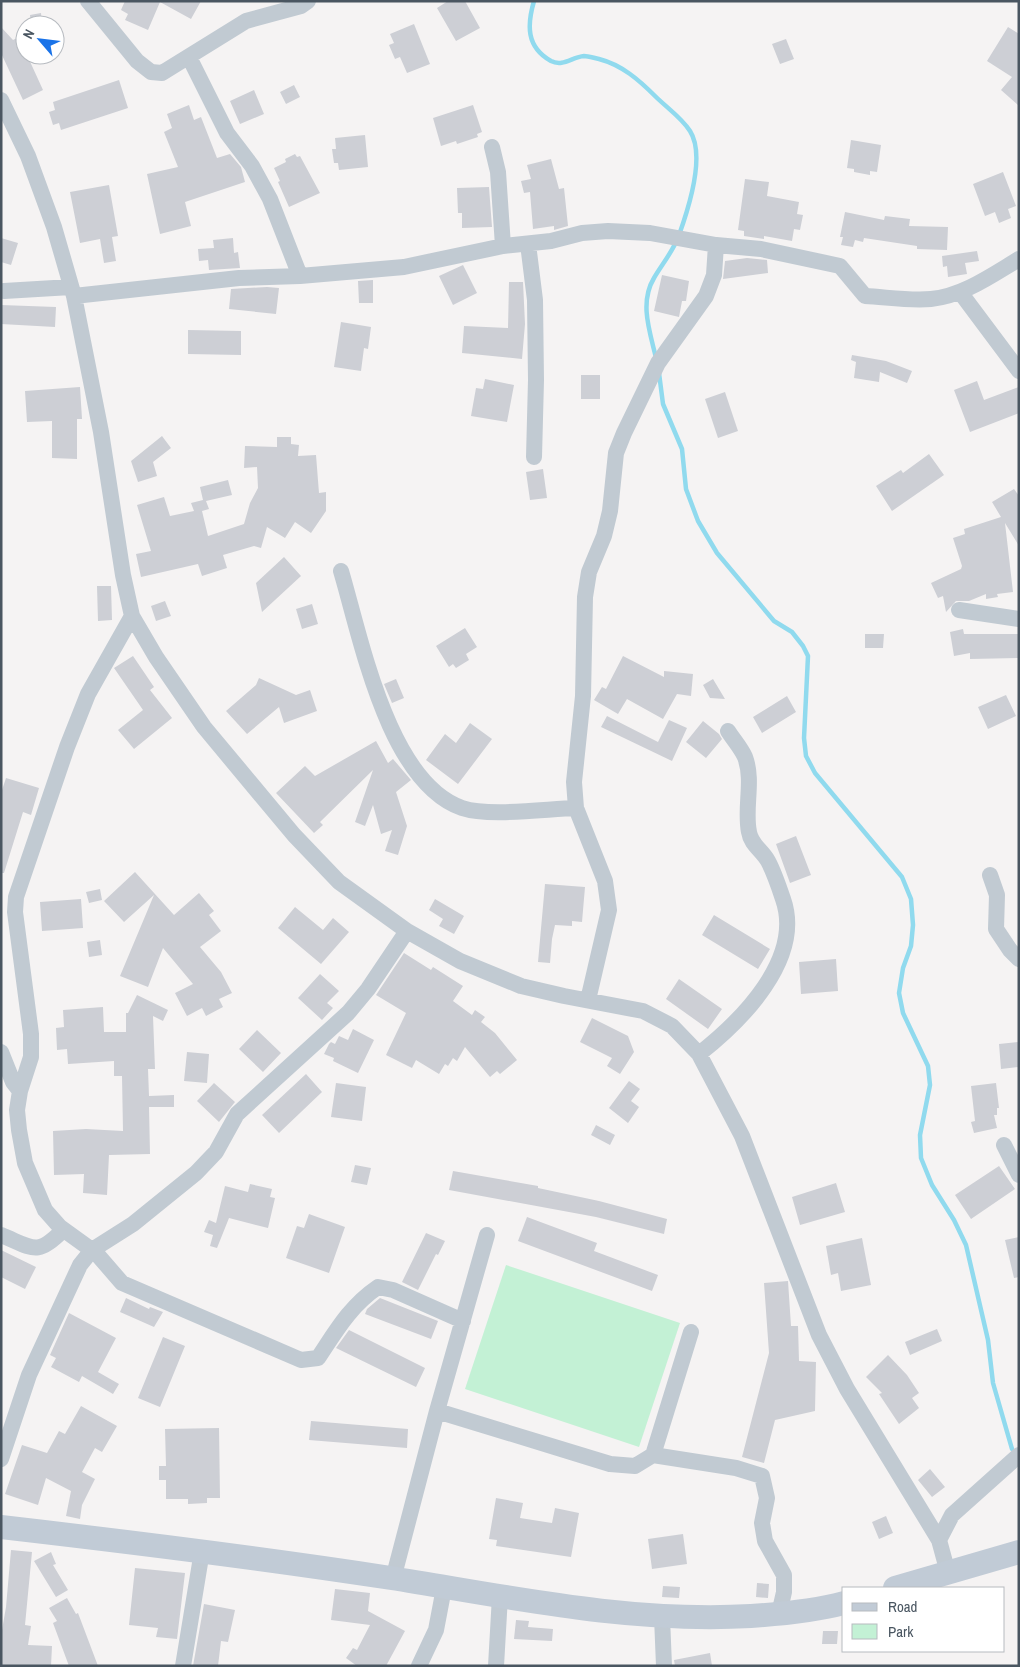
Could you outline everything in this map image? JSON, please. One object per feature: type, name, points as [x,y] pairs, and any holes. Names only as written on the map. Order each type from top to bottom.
[{"type":"street","points":[[88,1],[137,61],[151,72],[162,73],[246,21],[301,6],[308,1]]},
{"type":"street","points":[[189,57],[227,133],[252,166],[270,199],[300,276]]},
{"type":"street","points":[[1,100],[28,156],[54,228],[73,291],[101,432],[123,574],[132,616],[156,657],[204,727],[294,835],[339,882],[407,931],[460,960],[521,986],[643,1010],[672,1026],[699,1054],[742,1136],[819,1335],[847,1389],[939,1540],[948,1573]]},
{"type":"street","points":[[492,147],[498,172],[503,246]]},
{"type":"street","points":[[4,291],[73,291],[239,278],[300,276],[404,266],[503,246],[528,244],[608,231],[650,233],[716,244],[761,248],[840,266],[865,296],[932,299],[960,292],[1019,259]]},
{"type":"street","points":[[528,244],[535,300],[536,380],[534,457]]},
{"type":"street","points":[[588,1000],[609,910],[605,881],[576,808],[574,782],[583,696],[585,596],[589,572],[604,536],[610,511],[616,453],[658,363],[706,296],[714,275],[716,244]]},
{"type":"street","points":[[960,292],[1019,371]]},
{"type":"street","points":[[340,571],[384,714],[402,754],[422,778],[446,801],[463,808],[486,812],[576,808]]},
{"type":"street","points":[[959,610],[1019,619]]},
{"type":"street","points":[[132,616],[88,694],[67,747],[16,897],[15,912],[31,1034],[31,1057],[20,1091],[17,1110],[18,1130],[25,1163],[45,1210],[63,1230],[92,1250],[122,1283],[302,1360],[318,1358],[345,1316],[361,1298],[378,1287],[393,1290],[463,1321]]},
{"type":"street","points":[[699,1054],[728,1031],[773,975],[783,950],[788,926],[784,902],[771,868],[767,859],[754,844],[749,833],[748,776],[745,756],[728,731]]},
{"type":"street","points":[[990,875],[997,895],[996,929],[1010,950],[1019,958]]},
{"type":"street","points":[[1,1459],[30,1375],[80,1265],[92,1250],[133,1224],[196,1173],[216,1152],[237,1114],[348,1013],[407,931]]},
{"type":"street","points":[[1,1052],[13,1082],[20,1091]]},
{"type":"street","points":[[1004,1145],[1019,1175]]},
{"type":"street","points":[[1,1235],[35,1248],[48,1246],[63,1230]]},
{"type":"street","points":[[393,1579],[437,1411],[487,1235]]},
{"type":"street","points":[[653,1455],[690,1332]]},
{"type":"street","points":[[437,1411],[610,1464],[635,1466],[653,1455],[736,1468],[762,1476],[767,1498],[762,1523],[766,1541],[784,1575],[784,1592],[779,1614]]},
{"type":"street","points":[[939,1540],[952,1515],[1019,1455]]},
{"type":"street","points":[[1,1527],[202,1551],[572,1608],[662,1617],[728,1618],[779,1614],[842,1603]]},
{"type":"street","points":[[183,1666],[202,1551]]},
{"type":"street","points":[[898,1587],[1019,1552]]},
{"type":"street","points":[[420,1666],[436,1630],[444,1588]]},
{"type":"street","points":[[496,1666],[500,1596]]},
{"type":"street","points":[[662,1617],[664,1666]]},
{"type":"green space","points":[[506,1265],[680,1323],[639,1447],[465,1389]]},
{"type":"building","points":[[125,1],[201,1],[191,19],[160,2],[148,30],[125,20],[128,14],[121,10]]},
{"type":"building","points":[[448,1],[465,1],[480,28],[456,41],[437,8]]},
{"type":"building","points":[[414,24],[430,64],[407,73],[400,57],[395,59],[389,45],[394,43],[390,34]]},
{"type":"building","points":[[1,27],[13,40],[15,39],[15,65],[32,65],[43,90],[23,100],[1,53]]},
{"type":"building","points":[[1008,27],[1019,34],[1019,106],[1001,90],[1012,77],[987,61]]},
{"type":"building","points":[[786,39],[794,59],[780,64],[772,44]]},
{"type":"building","points":[[119,80],[128,108],[61,130],[59,123],[53,125],[49,112],[55,110],[53,102]]},
{"type":"building","points":[[294,85],[300,97],[286,104],[280,92]]},
{"type":"building","points":[[254,90],[264,114],[240,124],[230,101]]},
{"type":"building","points":[[189,105],[194,120],[201,117],[217,158],[230,154],[241,167],[245,182],[185,202],[191,226],[160,234],[147,174],[178,167],[164,132],[172,128],[167,114]]},
{"type":"building","points":[[473,105],[482,132],[477,134],[478,137],[457,144],[456,141],[441,146],[433,118]]},
{"type":"building","points":[[365,135],[368,167],[339,170],[338,163],[334,163],[332,149],[336,149],[335,138]]},
{"type":"building","points":[[851,140],[881,145],[877,172],[870,171],[870,175],[854,172],[854,169],[847,168]]},
{"type":"building","points":[[295,154],[297,157],[300,156],[320,193],[289,207],[274,168],[286,162],[285,159]]},
{"type":"building","points":[[551,159],[559,189],[564,188],[568,226],[554,230],[554,226],[533,229],[530,192],[524,193],[521,181],[531,179],[527,165]]},
{"type":"building","points":[[1003,172],[1016,206],[1008,209],[1011,218],[999,223],[995,212],[985,216],[973,184]]},
{"type":"building","points":[[745,179],[769,182],[767,196],[799,202],[797,214],[803,215],[800,230],[794,229],[792,241],[764,236],[764,239],[744,236],[744,231],[738,230]]},
{"type":"building","points":[[109,185],[118,236],[112,237],[116,261],[104,263],[100,239],[80,243],[70,192]]},
{"type":"building","points":[[489,187],[492,227],[462,228],[462,213],[458,213],[457,188]]},
{"type":"building","points":[[845,212],[884,220],[885,216],[910,219],[909,226],[948,227],[947,250],[917,249],[917,246],[864,238],[863,242],[855,240],[853,247],[841,245],[843,237],[840,237]]},
{"type":"building","points":[[1,238],[18,243],[11,265],[1,262]]},
{"type":"building","points":[[233,238],[234,253],[238,252],[240,268],[209,270],[208,260],[199,261],[198,249],[214,248],[213,240]]},
{"type":"building","points":[[977,251],[979,261],[965,263],[967,274],[948,277],[947,266],[943,267],[942,256]]},
{"type":"building","points":[[747,258],[767,260],[768,273],[723,279],[725,261]]},
{"type":"building","points":[[463,265],[477,293],[453,305],[439,276]]},
{"type":"building","points":[[662,275],[689,281],[686,301],[682,301],[679,317],[654,311]]},
{"type":"building","points":[[373,280],[373,303],[359,303],[358,281]]},
{"type":"building","points":[[509,282],[523,282],[525,324],[522,359],[462,353],[464,326],[508,328]]},
{"type":"building","points":[[279,288],[276,314],[229,309],[231,289]]},
{"type":"building","points":[[1,305],[56,307],[55,327],[1,324]]},
{"type":"building","points":[[341,322],[371,327],[368,349],[364,348],[361,371],[334,367]]},
{"type":"building","points":[[188,330],[241,331],[241,355],[188,354]]},
{"type":"building","points":[[852,355],[886,361],[912,371],[907,383],[880,372],[879,382],[854,378],[856,362],[851,360]]},
{"type":"building","points":[[581,375],[600,375],[600,399],[581,399]]},
{"type":"building","points":[[485,379],[514,385],[507,422],[471,416],[476,388],[483,389]]},
{"type":"building","points":[[977,381],[984,400],[1019,387],[1019,413],[970,432],[954,390]]},
{"type":"building","points":[[80,387],[82,419],[77,419],[77,459],[52,458],[52,421],[27,422],[25,391]]},
{"type":"building","points":[[725,392],[738,431],[718,438],[705,399]]},
{"type":"building","points":[[162,436],[171,448],[153,462],[157,476],[138,482],[131,461]]},
{"type":"building","points":[[277,437],[291,437],[291,444],[299,445],[298,456],[316,455],[319,493],[326,492],[326,511],[311,533],[295,522],[285,538],[267,527],[261,548],[254,546],[223,555],[227,568],[202,576],[198,564],[141,577],[136,554],[151,551],[137,505],[164,497],[170,516],[194,511],[191,503],[203,500],[200,487],[228,480],[232,495],[206,501],[209,509],[202,511],[208,536],[244,524],[250,503],[258,488],[257,467],[244,468],[245,446],[277,447]]},
{"type":"building","points":[[929,454],[944,475],[892,511],[876,486],[901,470],[903,473]]},
{"type":"building","points":[[543,469],[547,498],[530,500],[526,472]]},
{"type":"building","points":[[1014,489],[1019,496],[1019,546],[1005,523],[1013,592],[997,594],[998,597],[986,599],[986,594],[969,601],[956,601],[946,612],[943,596],[938,598],[931,583],[961,569],[962,566],[953,538],[965,534],[964,529],[1001,517],[992,502]]},
{"type":"building","points":[[284,557],[301,576],[262,612],[256,583]]},
{"type":"building","points":[[97,586],[111,586],[112,620],[98,621]]},
{"type":"building","points":[[165,601],[171,616],[156,621],[151,606]]},
{"type":"building","points":[[312,604],[318,624],[302,629],[296,609]]},
{"type":"building","points":[[465,628],[477,647],[466,654],[469,660],[456,668],[453,664],[449,667],[436,646]]},
{"type":"building","points":[[963,629],[964,634],[1019,634],[1019,658],[970,659],[970,653],[954,656],[950,632]]},
{"type":"building","points":[[865,634],[884,634],[883,648],[865,648]]},
{"type":"building","points":[[133,656],[154,687],[150,690],[172,718],[134,749],[118,730],[143,710],[114,668]]},
{"type":"building","points":[[623,656],[664,677],[664,671],[693,674],[691,696],[677,694],[663,719],[627,699],[618,714],[594,700],[602,687],[606,689]]},
{"type":"building","points":[[259,678],[296,695],[310,690],[317,711],[284,723],[279,707],[247,734],[226,711],[256,685]]},
{"type":"building","points":[[396,679],[404,698],[392,703],[384,684]]},
{"type":"building","points":[[713,679],[725,699],[710,698],[703,685]]},
{"type":"building","points":[[1006,695],[1016,716],[988,729],[978,707]]},
{"type":"building","points":[[787,696],[796,712],[762,733],[753,717]]},
{"type":"building","points":[[607,716],[658,742],[669,720],[687,728],[672,761],[601,727]]},
{"type":"building","points":[[703,721],[719,734],[722,739],[706,758],[686,742]]},
{"type":"building","points":[[470,723],[492,739],[458,784],[426,760],[445,734],[456,743]]},
{"type":"building","points":[[376,741],[388,763],[393,759],[411,780],[396,792],[407,826],[398,855],[385,851],[392,830],[381,834],[373,805],[365,826],[355,822],[373,770],[320,822],[323,825],[314,833],[276,793],[305,766],[315,776]]},
{"type":"building","points":[[6,778],[39,788],[31,815],[23,812],[4,873],[1,873],[1,793]]},
{"type":"building","points":[[796,836],[811,875],[790,883],[776,844]]},
{"type":"building","points":[[135,872],[174,915],[199,893],[214,911],[209,915],[221,931],[200,947],[221,972],[232,993],[219,999],[223,1007],[206,1016],[202,1008],[187,1016],[175,993],[193,984],[163,948],[148,987],[120,976],[154,895],[124,922],[104,901]]},
{"type":"building","points":[[545,884],[585,887],[582,922],[572,921],[572,926],[555,925],[550,963],[538,962]]},
{"type":"building","points":[[100,889],[102,900],[89,903],[86,892]]},
{"type":"building","points":[[81,899],[83,928],[42,931],[40,902]]},
{"type":"building","points":[[435,899],[464,916],[454,934],[439,926],[443,919],[429,910]]},
{"type":"building","points":[[295,907],[323,930],[333,918],[349,932],[321,964],[278,928]]},
{"type":"building","points":[[714,915],[770,949],[758,969],[702,935]]},
{"type":"building","points":[[100,940],[102,955],[89,957],[87,942]]},
{"type":"building","points":[[404,953],[431,970],[433,967],[463,986],[453,1001],[472,1015],[475,1010],[485,1017],[481,1022],[495,1033],[517,1060],[500,1074],[497,1071],[490,1077],[465,1047],[457,1061],[453,1058],[448,1066],[445,1064],[439,1074],[416,1060],[412,1068],[386,1055],[406,1013],[376,995]]},
{"type":"building","points":[[836,959],[838,991],[801,994],[799,962]]},
{"type":"building","points":[[320,974],[339,991],[327,1003],[333,1008],[322,1020],[298,998]]},
{"type":"building","points":[[679,979],[722,1009],[708,1029],[666,999]]},
{"type":"building","points":[[137,995],[168,1010],[163,1021],[153,1016],[155,1069],[148,1069],[149,1096],[174,1095],[174,1107],[149,1107],[150,1154],[109,1155],[107,1195],[83,1193],[84,1174],[54,1175],[53,1131],[86,1129],[123,1131],[122,1076],[114,1076],[114,1061],[68,1064],[67,1049],[57,1050],[56,1028],[64,1027],[63,1010],[103,1007],[104,1032],[126,1032],[126,1013],[128,1013]]},
{"type":"building","points":[[592,1018],[628,1036],[634,1052],[620,1074],[607,1066],[612,1058],[580,1042]]},
{"type":"building","points":[[353,1029],[374,1040],[358,1073],[333,1061],[334,1058],[324,1054],[329,1044],[331,1042],[335,1044],[339,1036],[348,1040]]},
{"type":"building","points":[[257,1030],[281,1053],[263,1072],[239,1049]]},
{"type":"building","points":[[1019,1042],[1019,1067],[1001,1069],[999,1044]]},
{"type":"building","points":[[187,1052],[209,1054],[207,1083],[184,1081]]},
{"type":"building","points":[[306,1074],[322,1092],[279,1133],[262,1115]]},
{"type":"building","points":[[629,1081],[640,1089],[631,1101],[639,1107],[628,1123],[609,1108]]},
{"type":"building","points":[[214,1083],[235,1102],[219,1122],[197,1101]]},
{"type":"building","points":[[336,1083],[366,1087],[362,1121],[331,1117]]},
{"type":"building","points":[[996,1083],[999,1108],[997,1108],[997,1115],[994,1115],[997,1128],[974,1133],[971,1122],[975,1121],[971,1086]]},
{"type":"building","points":[[596,1125],[615,1135],[610,1145],[591,1135]]},
{"type":"building","points":[[355,1165],[371,1168],[367,1185],[351,1182]]},
{"type":"building","points":[[999,1166],[1015,1189],[971,1219],[955,1195]]},
{"type":"building","points":[[453,1171],[538,1186],[538,1188],[599,1201],[667,1219],[664,1234],[596,1217],[449,1190]]},
{"type":"building","points":[[836,1183],[845,1212],[800,1225],[792,1197]]},
{"type":"building","points":[[250,1184],[272,1189],[270,1197],[275,1198],[268,1228],[229,1218],[217,1248],[210,1246],[213,1235],[204,1232],[209,1220],[216,1223],[225,1186],[248,1192]]},
{"type":"building","points":[[309,1214],[345,1227],[329,1273],[286,1258],[297,1226],[304,1228]]},
{"type":"building","points":[[527,1217],[597,1243],[594,1251],[658,1275],[652,1291],[518,1241]]},
{"type":"building","points":[[426,1233],[445,1241],[438,1255],[436,1254],[418,1290],[402,1282]]},
{"type":"building","points":[[1019,1237],[1019,1277],[1014,1278],[1005,1240]]},
{"type":"building","points":[[862,1238],[871,1285],[841,1291],[838,1273],[831,1275],[826,1246]]},
{"type":"building","points":[[1,1250],[36,1267],[25,1289],[1,1277]]},
{"type":"building","points":[[788,1281],[791,1326],[798,1326],[799,1361],[816,1362],[815,1411],[775,1420],[764,1463],[742,1457],[769,1353],[764,1283]]},
{"type":"building","points":[[126,1298],[149,1309],[150,1307],[163,1312],[154,1327],[120,1312]]},
{"type":"building","points":[[380,1298],[438,1321],[431,1339],[365,1314],[367,1309]]},
{"type":"building","points":[[69,1313],[116,1338],[98,1372],[119,1384],[113,1394],[82,1376],[79,1382],[51,1367],[56,1358],[50,1355]]},
{"type":"building","points":[[937,1329],[942,1341],[910,1355],[905,1342]]},
{"type":"building","points":[[349,1330],[425,1368],[416,1387],[336,1348]]},
{"type":"building","points":[[163,1337],[185,1346],[160,1407],[138,1398]]},
{"type":"building","points":[[888,1355],[907,1375],[919,1393],[912,1398],[919,1408],[899,1424],[879,1394],[882,1393],[866,1377]]},
{"type":"building","points":[[81,1406],[117,1426],[102,1452],[95,1448],[82,1472],[95,1479],[82,1505],[80,1519],[66,1516],[71,1491],[46,1478],[38,1505],[5,1494],[22,1445],[47,1453],[59,1431],[65,1434]]},
{"type":"building","points":[[311,1421],[408,1429],[407,1448],[309,1440]]},
{"type":"building","points":[[219,1428],[220,1498],[207,1498],[207,1503],[188,1504],[188,1499],[166,1499],[166,1480],[159,1480],[159,1466],[166,1466],[165,1429]]},
{"type":"building","points":[[930,1469],[945,1487],[932,1497],[918,1480]]},
{"type":"building","points":[[496,1498],[523,1503],[520,1518],[552,1523],[555,1508],[579,1513],[571,1557],[496,1546],[497,1540],[489,1539]]},
{"type":"building","points":[[886,1516],[893,1533],[879,1539],[872,1522]]},
{"type":"building","points":[[683,1534],[687,1564],[652,1569],[648,1539]]},
{"type":"building","points":[[11,1550],[32,1552],[25,1625],[31,1626],[28,1645],[52,1646],[51,1666],[1,1666],[1,1636],[6,1607]]},
{"type":"building","points":[[51,1552],[56,1564],[53,1565],[68,1590],[56,1597],[34,1561]]},
{"type":"building","points":[[135,1568],[185,1573],[177,1639],[156,1637],[158,1628],[129,1625]]},
{"type":"building","points":[[757,1583],[769,1584],[768,1598],[756,1597]]},
{"type":"building","points":[[663,1586],[680,1587],[679,1598],[662,1597]]},
{"type":"building","points":[[335,1589],[370,1593],[368,1611],[405,1631],[386,1666],[357,1666],[346,1658],[353,1648],[357,1650],[370,1625],[331,1620]]},
{"type":"building","points":[[67,1598],[76,1614],[78,1613],[98,1666],[69,1666],[53,1623],[57,1621],[49,1608]]},
{"type":"building","points":[[204,1604],[235,1610],[228,1642],[221,1641],[218,1666],[193,1666]]},
{"type":"building","points":[[516,1620],[529,1621],[528,1627],[553,1629],[552,1641],[514,1639]]},
{"type":"building","points":[[823,1631],[838,1631],[837,1644],[822,1644]]},
{"type":"building","points":[[710,1653],[712,1666],[675,1666],[674,1660]]},
{"type":"waterway","points":[[534,1],[530,19],[531,35],[537,49],[543,55],[555,63],[584,56],[615,65],[643,84],[687,126],[694,142],[696,168],[691,198],[679,235]]},
{"type":"waterway","points":[[656,358],[647,318],[647,297],[654,278],[676,242]]},
{"type":"waterway","points":[[659,373],[663,404],[682,449],[686,489],[698,521],[717,553],[774,621],[792,632],[808,656],[804,738],[806,756],[815,773],[902,877],[911,899],[913,925],[911,946],[903,968],[899,993],[903,1013],[928,1066],[930,1085],[920,1135],[921,1158],[932,1185],[954,1220],[966,1245],[988,1340],[993,1383],[1012,1449]]}]
